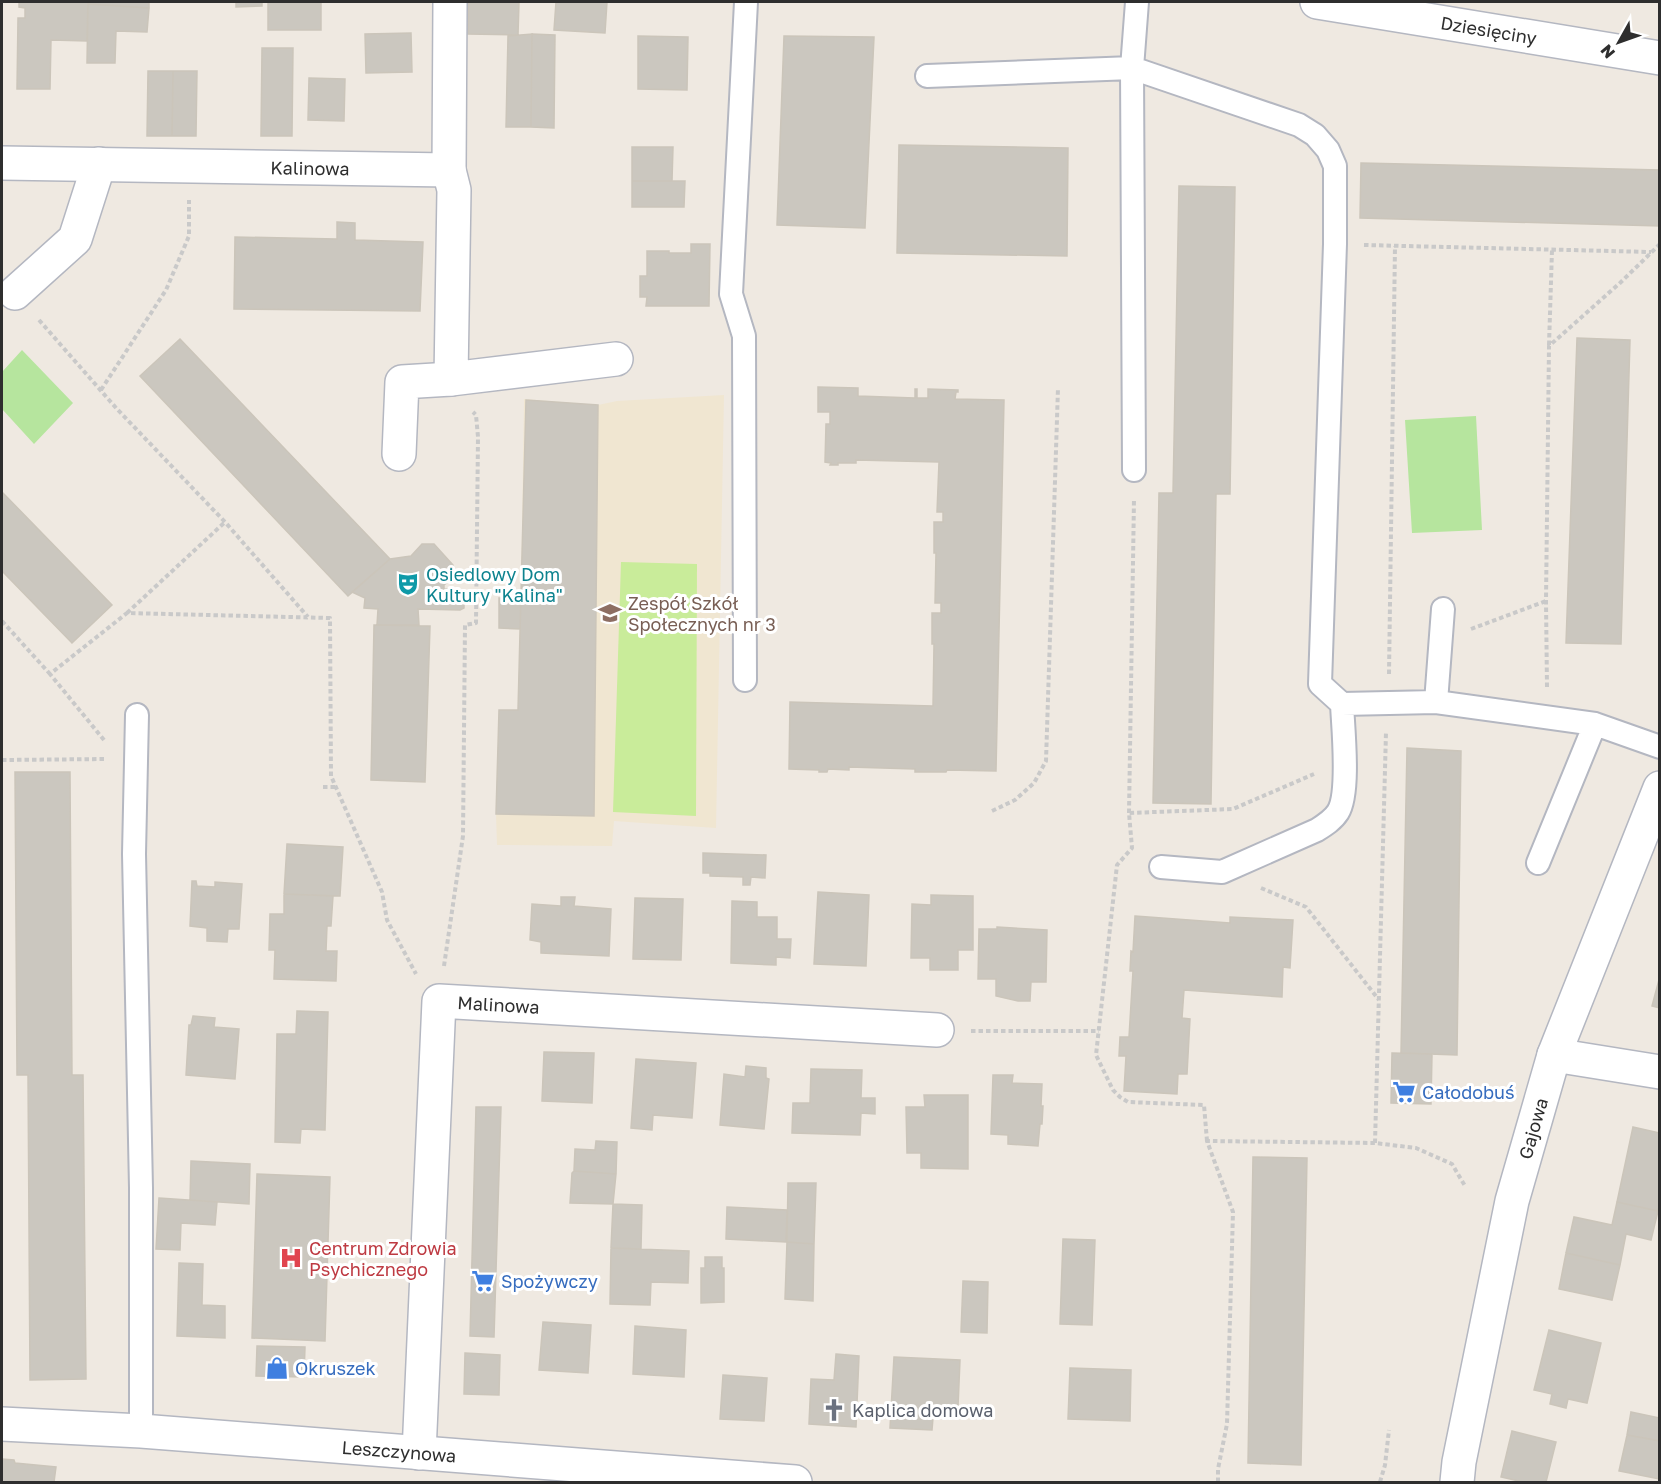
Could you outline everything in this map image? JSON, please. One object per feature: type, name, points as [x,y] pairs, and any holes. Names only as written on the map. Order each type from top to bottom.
[{"type":"street","points":[[450,2],[449,170],[454,190],[451,379]]},
{"type":"street","name":"Dziesięciny","points":[[1317,2],[1659,58]]},
{"type":"street","name":"Kalinowa","points":[[2,163],[449,170]]},
{"type":"street","points":[[15,293],[75,239],[99,164]]},
{"type":"street","points":[[399,454],[402,382],[451,379],[616,359]]},
{"type":"street","name":"Gajowa","points":[[1456,1482],[1512,1201],[1554,1055],[1659,789]]},
{"type":"street","name":"Malinowa","points":[[419,1453],[439,1001],[937,1030]]},
{"type":"street","points":[[1554,1055],[1659,1072]]},
{"type":"street","name":"Leszczynowa","points":[[2,1425],[141,1431],[419,1453],[672,1478],[795,1482]]},
{"type":"lane","points":[[745,680],[744,336],[731,294],[746,2]]},
{"type":"lane","points":[[1134,470],[1132,68],[1137,2]]},
{"type":"lane","points":[[927,76],[1132,68],[1299,124],[1315,135],[1328,150],[1335,166],[1335,244],[1320,684],[1342,704],[1436,702],[1548,717],[1595,724],[1659,747]]},
{"type":"lane","points":[[1436,702],[1443,609]]},
{"type":"lane","points":[[1161,867],[1222,872],[1317,830],[1330,821],[1344,800],[1345,760],[1342,704]]},
{"type":"lane","points":[[137,715],[134,854],[141,1188],[141,1431]]},
{"type":"lane","points":[[1538,863],[1595,724]]},
{"type":"path","points":[[101,390],[166,290],[189,236],[190,167]]},
{"type":"path","points":[[1335,244],[1652,252]]},
{"type":"path","points":[[1549,346],[1620,283],[1659,244]]},
{"type":"path","points":[[1548,717],[1546,601],[1552,250]]},
{"type":"path","points":[[15,293],[101,390],[225,522],[308,617]]},
{"type":"path","points":[[992,811],[1015,800],[1034,783],[1046,761],[1058,388]]},
{"type":"path","points":[[439,1001],[463,836],[465,625],[476,623],[478,437]]},
{"type":"path","points":[[1129,813],[1134,470]]},
{"type":"path","points":[[50,674],[126,613],[225,522]]},
{"type":"path","points":[[1440,640],[1546,601]]},
{"type":"path","points":[[126,613],[330,618],[331,776],[382,892],[387,920],[422,986],[439,1001]]},
{"type":"path","points":[[2,621],[50,674],[136,780]]},
{"type":"path","points":[[2,760],[120,759]]},
{"type":"path","points":[[323,787],[336,787]]},
{"type":"path","points":[[1222,872],[1306,908],[1379,1001]]},
{"type":"path","points":[[937,1030],[1099,1031]]},
{"type":"path","points":[[1096,1055],[1113,1090],[1128,1102],[1204,1105],[1207,1141],[1233,1212],[1227,1424],[1218,1469],[1218,1482]]},
{"type":"path","points":[[1207,1141],[1375,1143],[1416,1148],[1452,1164],[1466,1186]]},
{"type":"path","points":[[1380,1482],[1385,1465],[1389,1430]]},
{"type":"shaded area","name":"Zespół Szkół Społecznych nr 3","points":[[724,395],[716,828],[614,821],[612,846],[497,845],[499,710],[518,710],[520,629],[499,628],[499,598],[521,598],[524,399],[598,405],[617,401]]},
{"type":"green space","points":[[22,350],[73,403],[34,444],[2,409],[2,372]]},
{"type":"green space","points":[[1476,416],[1482,530],[1412,533],[1405,420]]},
{"type":"green space","points":[[621,562],[697,564],[696,816],[613,812]]},
{"type":"building","points":[[19,2],[88,2],[87,41],[51,40],[50,89],[17,89],[18,18],[25,18],[25,8],[19,7]]},
{"type":"building","points":[[88,2],[149,2],[149,8],[88,4]]},
{"type":"building","points":[[236,2],[262,2],[262,6],[236,7]]},
{"type":"building","points":[[268,2],[321,2],[321,30],[268,30]]},
{"type":"building","points":[[468,2],[519,2],[518,35],[468,34]]},
{"type":"building","points":[[556,2],[607,2],[605,33],[554,30]]},
{"type":"building","points":[[88,4],[149,8],[147,32],[116,31],[115,63],[87,63]]},
{"type":"building","points":[[411,33],[412,72],[366,73],[365,34]]},
{"type":"building","points":[[532,34],[555,35],[554,128],[531,127]]},
{"type":"building","points":[[532,34],[531,127],[506,127],[508,36]]},
{"type":"building","points":[[638,36],[688,37],[687,90],[638,89]]},
{"type":"building","points":[[784,36],[874,37],[865,228],[777,225]]},
{"type":"building","points":[[262,48],[293,48],[292,136],[261,136]]},
{"type":"building","points":[[148,71],[173,71],[172,136],[147,136]]},
{"type":"building","points":[[173,71],[197,71],[196,136],[172,136]]},
{"type":"building","points":[[309,78],[345,79],[344,121],[308,120]]},
{"type":"building","points":[[899,145],[1068,148],[1067,256],[897,253]]},
{"type":"building","points":[[632,147],[673,147],[672,181],[632,181]]},
{"type":"building","points":[[1361,163],[1660,170],[1660,226],[1360,218]]},
{"type":"building","points":[[632,181],[685,181],[684,207],[632,207]]},
{"type":"building","points":[[1179,186],[1235,187],[1230,494],[1216,494],[1211,804],[1153,803],[1159,493],[1173,493]]},
{"type":"building","points":[[337,222],[355,223],[355,240],[423,242],[420,311],[234,309],[235,237],[337,239]]},
{"type":"building","points":[[691,244],[710,244],[709,306],[646,306],[647,297],[640,297],[640,276],[647,276],[647,251],[691,253]]},
{"type":"building","points":[[1577,338],[1630,340],[1621,644],[1566,643]]},
{"type":"building","points":[[180,339],[390,559],[348,596],[140,376]]},
{"type":"building","points":[[818,387],[858,388],[858,396],[915,398],[915,389],[917,389],[917,398],[928,398],[928,389],[958,390],[955,399],[1004,400],[996,771],[915,772],[915,769],[849,767],[849,770],[828,769],[827,772],[819,772],[819,770],[789,769],[790,702],[933,706],[932,613],[941,613],[941,603],[935,603],[936,553],[934,553],[934,522],[943,522],[943,512],[937,512],[939,462],[856,460],[856,463],[830,465],[831,463],[825,462],[826,424],[830,424],[830,412],[818,412]]},
{"type":"building","points":[[526,400],[598,405],[594,816],[496,814],[499,710],[518,710]]},
{"type":"building","points":[[2,492],[112,605],[72,643],[2,571]]},
{"type":"building","points":[[422,544],[434,544],[453,565],[453,578],[444,585],[444,589],[461,590],[464,593],[464,608],[460,610],[418,609],[419,625],[377,625],[378,609],[364,608],[365,598],[352,592],[390,559],[411,556]]},
{"type":"building","points":[[499,598],[521,598],[520,629],[499,628]]},
{"type":"building","points":[[374,625],[430,626],[425,782],[371,780]]},
{"type":"building","points":[[1407,748],[1461,751],[1457,1055],[1401,1053]]},
{"type":"building","points":[[15,772],[70,772],[72,1075],[83,1075],[86,1379],[30,1380],[28,1075],[17,1075]]},
{"type":"building","points":[[287,844],[343,847],[340,896],[284,894]]},
{"type":"building","points":[[703,853],[766,855],[765,878],[751,877],[750,885],[743,885],[743,877],[710,876],[710,873],[703,873]]},
{"type":"building","points":[[192,881],[196,881],[197,886],[215,887],[215,882],[242,884],[239,929],[228,929],[227,942],[207,941],[207,928],[190,926]]},
{"type":"building","points":[[818,892],[869,895],[866,966],[814,964]]},
{"type":"building","points":[[284,894],[333,896],[331,926],[327,926],[326,951],[337,951],[336,981],[274,979],[275,950],[269,950],[270,914],[284,914]]},
{"type":"building","points":[[931,895],[973,896],[973,950],[958,950],[958,970],[930,970],[930,958],[911,958],[912,904],[931,905]]},
{"type":"building","points":[[561,897],[575,897],[574,906],[611,909],[609,956],[541,953],[541,942],[530,940],[532,904],[561,906]]},
{"type":"building","points":[[635,898],[683,899],[681,960],[633,959]]},
{"type":"building","points":[[732,901],[757,902],[757,917],[777,917],[777,939],[791,939],[790,958],[776,957],[776,965],[731,963]]},
{"type":"building","points":[[1135,916],[1230,923],[1230,917],[1293,920],[1290,968],[1283,967],[1282,997],[1184,990],[1182,1018],[1190,1019],[1187,1074],[1178,1074],[1177,1094],[1124,1091],[1126,1056],[1119,1056],[1120,1037],[1129,1037],[1133,971],[1130,971]]},
{"type":"building","points":[[997,927],[1047,930],[1046,982],[1031,982],[1030,1001],[996,996],[996,979],[978,979],[979,929],[997,929]]},
{"type":"building","points":[[1660,976],[1660,1008],[1652,1006]]},
{"type":"building","points":[[297,1011],[328,1012],[325,1130],[301,1129],[300,1143],[275,1142],[277,1034],[296,1034]]},
{"type":"building","points":[[193,1016],[215,1018],[214,1027],[239,1029],[235,1079],[186,1075],[189,1025],[191,1025]]},
{"type":"building","points":[[544,1052],[594,1053],[592,1103],[542,1101]]},
{"type":"building","points":[[1392,1053],[1432,1054],[1431,1104],[1391,1103]]},
{"type":"building","points":[[636,1059],[696,1063],[692,1118],[653,1115],[652,1130],[631,1128]]},
{"type":"building","points":[[746,1066],[766,1068],[766,1078],[769,1079],[764,1129],[720,1125],[724,1074],[745,1077]]},
{"type":"building","points":[[811,1069],[862,1070],[861,1098],[875,1098],[875,1114],[861,1113],[860,1135],[792,1133],[793,1103],[810,1103]]},
{"type":"building","points":[[993,1075],[1013,1075],[1012,1083],[1042,1084],[1042,1124],[1040,1124],[1038,1146],[1008,1144],[1008,1135],[991,1134]]},
{"type":"building","points":[[924,1095],[968,1095],[968,1169],[921,1168],[921,1153],[907,1153],[906,1107],[925,1107]]},
{"type":"building","points":[[476,1107],[501,1107],[494,1337],[470,1336]]},
{"type":"building","points":[[1633,1127],[1660,1133],[1658,1211],[1617,1202]]},
{"type":"building","points":[[596,1141],[617,1142],[616,1174],[574,1171],[575,1149],[595,1150]]},
{"type":"building","points":[[1253,1157],[1307,1158],[1301,1465],[1248,1463]]},
{"type":"building","points":[[191,1161],[250,1164],[249,1204],[190,1200]]},
{"type":"building","points":[[574,1171],[616,1174],[613,1204],[570,1203]]},
{"type":"building","name":"Centrum Zdrowia Psychicznego","points":[[257,1174],[330,1177],[325,1341],[252,1338]]},
{"type":"building","points":[[788,1183],[816,1183],[814,1244],[787,1242]]},
{"type":"building","points":[[159,1198],[217,1202],[215,1225],[181,1223],[180,1250],[156,1249]]},
{"type":"building","points":[[1617,1202],[1658,1211],[1651,1240],[1626,1234],[1620,1265],[1566,1253],[1574,1217],[1612,1225]]},
{"type":"building","points":[[613,1204],[642,1205],[641,1249],[611,1248]]},
{"type":"building","points":[[727,1207],[787,1210],[786,1242],[726,1239]]},
{"type":"building","points":[[1063,1239],[1095,1240],[1092,1325],[1060,1324]]},
{"type":"building","points":[[787,1242],[814,1244],[813,1301],[785,1299]]},
{"type":"building","points":[[611,1248],[689,1251],[688,1283],[651,1282],[650,1305],[610,1304]]},
{"type":"building","points":[[1566,1253],[1620,1265],[1612,1300],[1559,1289]]},
{"type":"building","points":[[705,1257],[722,1257],[724,1302],[701,1303],[701,1268],[705,1268]]},
{"type":"building","points":[[179,1263],[203,1264],[202,1305],[225,1306],[225,1338],[177,1336]]},
{"type":"building","points":[[963,1281],[988,1282],[987,1333],[961,1332]]},
{"type":"building","points":[[543,1322],[591,1325],[588,1373],[539,1370]]},
{"type":"building","points":[[635,1326],[686,1330],[684,1377],[633,1374]]},
{"type":"building","points":[[1549,1330],[1601,1343],[1587,1403],[1568,1399],[1566,1408],[1550,1404],[1552,1394],[1534,1390]]},
{"type":"building","points":[[257,1346],[305,1347],[304,1377],[256,1376]]},
{"type":"building","points":[[465,1353],[500,1355],[499,1395],[464,1394]]},
{"type":"building","points":[[836,1354],[859,1356],[856,1427],[809,1424],[811,1379],[834,1380]]},
{"type":"building","points":[[894,1357],[960,1360],[958,1407],[934,1406],[932,1430],[890,1428]]},
{"type":"building","points":[[1070,1368],[1131,1370],[1130,1421],[1068,1419]]},
{"type":"building","points":[[723,1375],[767,1378],[764,1421],[720,1419]]},
{"type":"building","points":[[1631,1412],[1660,1418],[1660,1441],[1627,1435]]},
{"type":"building","points":[[1512,1431],[1556,1442],[1546,1482],[1523,1482],[1501,1477]]},
{"type":"building","points":[[1627,1435],[1660,1441],[1660,1479],[1619,1471]]},
{"type":"building","points":[[2,1459],[14,1460],[15,1463],[56,1467],[54,1482],[2,1482]]},
{"type":"place","name":"Osiedlowy Dom Kultury \"Kalina\"","points":[[408,584]]},
{"type":"place","name":"Zespół Szkół Społecznych nr 3","points":[[610,613]]},
{"type":"place","name":"Całodobuś","points":[[1404,1092]]},
{"type":"place","name":"Centrum Zdrowia Psychicznego","points":[[291,1258]]},
{"type":"place","name":"Spożywczy","points":[[483,1281]]},
{"type":"place","name":"Okruszek","points":[[277,1368]]},
{"type":"place","name":"Kaplica domowa","points":[[834,1410]]}]
